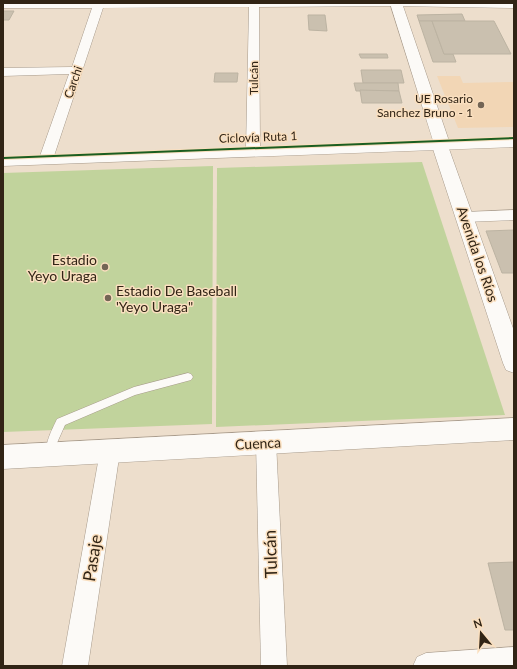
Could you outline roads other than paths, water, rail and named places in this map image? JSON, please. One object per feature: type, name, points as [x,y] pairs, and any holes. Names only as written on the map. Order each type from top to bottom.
[{"type":"main road","name":"Avenida los Ríos","points":[[387,3],[434,142],[440,146]]},
{"type":"main road","name":"Avenida los Ríos","points":[[396,3],[441,141],[440,146],[508,325],[514,363]]},
{"type":"main road","name":"Cuenca","points":[[3,457],[514,429]]},
{"type":"street","points":[[3,5],[396,3],[514,5]]},
{"type":"street","name":"Carchi","points":[[46,160],[99,4]]},
{"type":"street","name":"Tulcán","points":[[253,152],[254,4]]},
{"type":"street","points":[[3,72],[76,70]]},
{"type":"street","points":[[3,162],[514,143]]},
{"type":"street","points":[[466,217],[514,215]]},
{"type":"street","name":"Tulcán","points":[[266,442],[274,666]]},
{"type":"street","name":"Pasaje","points":[[75,666],[110,451]]},
{"type":"street","points":[[426,666],[514,660]]},
{"type":"lane","points":[[52,454],[52,443],[61,422],[134,391],[188,377]]},
{"type":"place","name":"UE Rosario Sanchez Bruno - 1","points":[[481,105]]},
{"type":"place","name":"Estadio Yeyo Uraga","points":[[105,267]]},
{"type":"place","name":"Estadio De Baseball 'Yeyo Uraga\"","points":[[108,298]]}]
